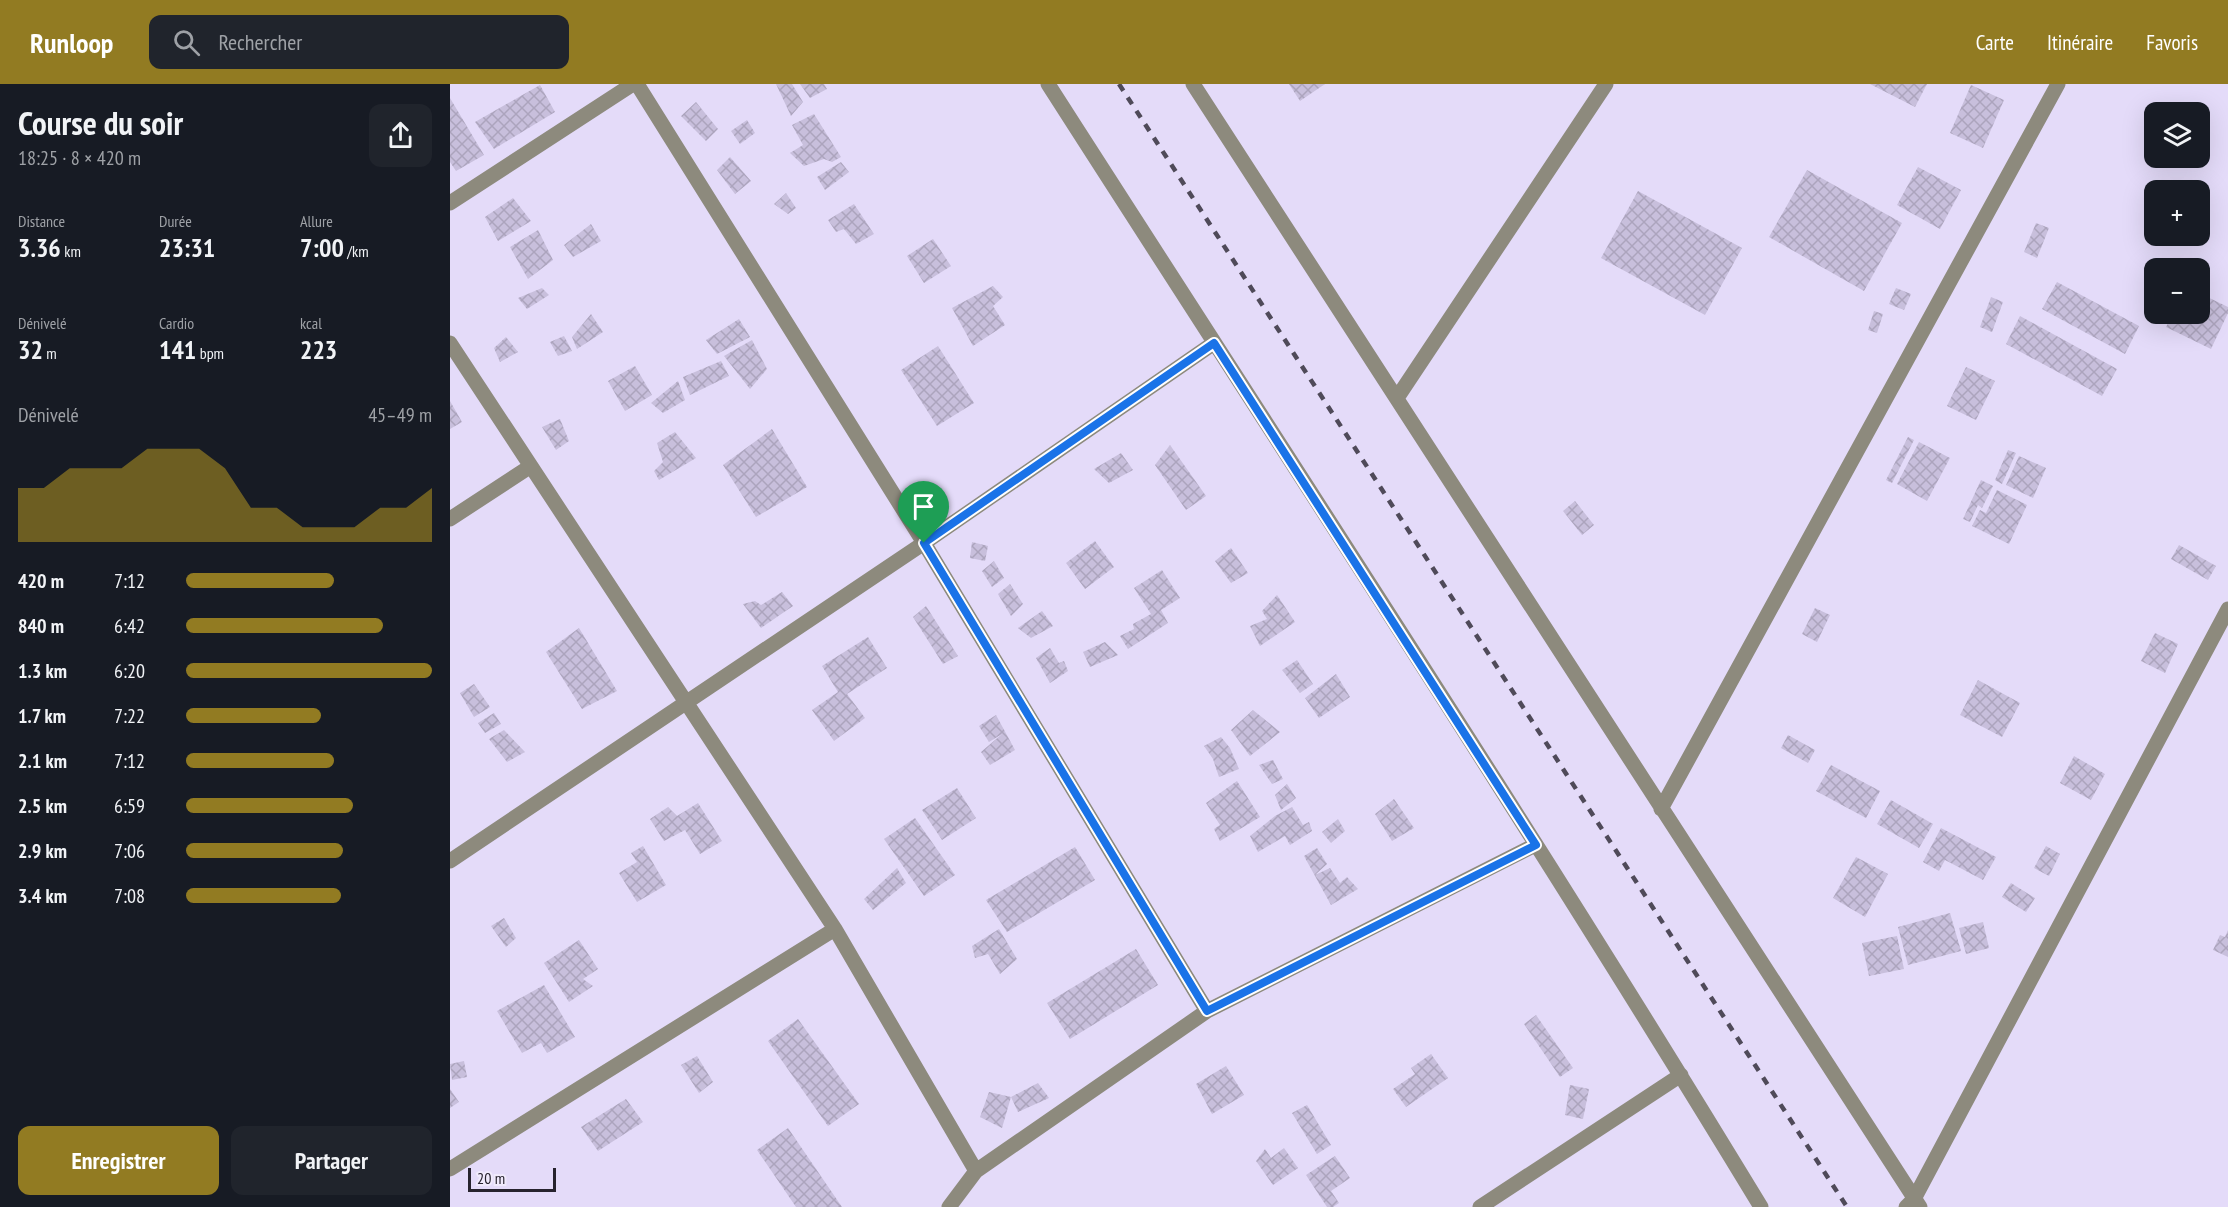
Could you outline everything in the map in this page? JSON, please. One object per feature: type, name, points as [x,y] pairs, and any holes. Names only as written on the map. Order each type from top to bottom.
[{"type":"street","points":[[450,203],[635,84],[924,543],[1207,1011]]},
{"type":"street","points":[[1048,84],[1536,845],[1761,1207]]},
{"type":"street","points":[[1193,84],[1913,1204],[2228,609]]},
{"type":"street","points":[[1396,398],[1606,84]]},
{"type":"street","points":[[1661,809],[2058,84]]},
{"type":"street","points":[[450,343],[835,929],[976,1171]]},
{"type":"street","points":[[450,861],[687,704],[1214,343]]},
{"type":"street","points":[[450,519],[531,466]]},
{"type":"street","points":[[949,1207],[976,1171],[1207,1011],[1536,845]]},
{"type":"street","points":[[450,1169],[835,929]]},
{"type":"street","points":[[1480,1207],[1681,1075]]},
{"type":"building","points":[[776,84],[792,84],[803,102],[791,116]]},
{"type":"building","points":[[800,84],[824,84],[827,89],[810,98]]},
{"type":"building","points":[[1289,84],[1325,84],[1300,101]]},
{"type":"building","points":[[1870,84],[1927,84],[1915,107]]},
{"type":"building","points":[[540,85],[555,112],[494,149],[475,122]]},
{"type":"building","points":[[1971,85],[2004,100],[1983,148],[1950,133]]},
{"type":"building","points":[[450,98],[484,155],[456,171],[450,162]]},
{"type":"building","points":[[696,102],[718,129],[706,141],[681,116]]},
{"type":"building","points":[[814,114],[841,157],[832,162],[824,159],[804,166],[790,153],[803,145],[792,125]]},
{"type":"building","points":[[747,120],[755,133],[740,144],[731,131]]},
{"type":"building","points":[[730,157],[751,181],[735,194],[717,170]]},
{"type":"building","points":[[841,162],[849,172],[825,190],[817,177]]},
{"type":"building","points":[[1918,167],[1961,190],[1940,229],[1897,205]]},
{"type":"building","points":[[1807,170],[1902,223],[1864,291],[1769,237]]},
{"type":"building","points":[[1638,191],[1742,248],[1705,315],[1601,258]]},
{"type":"building","points":[[786,193],[796,208],[788,214],[774,204]]},
{"type":"building","points":[[513,198],[531,221],[498,241],[485,217]]},
{"type":"building","points":[[854,204],[874,234],[856,244],[844,229],[836,232],[828,220]]},
{"type":"building","points":[[2036,223],[2049,228],[2037,258],[2024,252]]},
{"type":"building","points":[[591,224],[601,241],[573,257],[564,245]]},
{"type":"building","points":[[538,230],[553,260],[528,279],[510,247]]},
{"type":"building","points":[[933,239],[951,266],[924,283],[907,256]]},
{"type":"building","points":[[2057,282],[2139,326],[2125,354],[2042,309]]},
{"type":"building","points":[[993,286],[1003,297],[993,306],[1005,325],[973,346],[952,308]]},
{"type":"building","points":[[542,288],[549,295],[527,309],[518,298]]},
{"type":"building","points":[[1896,288],[1911,294],[1904,310],[1889,304]]},
{"type":"building","points":[[1991,297],[2003,302],[1992,332],[1980,327]]},
{"type":"building","points":[[2210,298],[2228,307],[2228,313],[2211,349],[2166,327],[2168,324],[2210,324]]},
{"type":"building","points":[[1874,311],[1883,314],[1877,333],[1868,330]]},
{"type":"building","points":[[591,314],[603,332],[577,349],[572,337]]},
{"type":"building","points":[[2020,316],[2117,369],[2102,396],[2006,344]]},
{"type":"building","points":[[739,319],[750,337],[717,354],[706,340]]},
{"type":"building","points":[[564,336],[572,351],[558,356],[550,342]]},
{"type":"building","points":[[506,337],[518,352],[500,362],[494,348]]},
{"type":"building","points":[[752,340],[767,369],[750,389],[724,356]]},
{"type":"building","points":[[938,346],[974,403],[937,426],[901,370]]},
{"type":"building","points":[[721,361],[729,376],[690,395],[683,377]]},
{"type":"building","points":[[635,366],[652,395],[625,411],[608,381]]},
{"type":"building","points":[[1966,367],[1995,381],[1976,420],[1947,406]]},
{"type":"building","points":[[678,381],[685,400],[663,413],[651,403]]},
{"type":"building","points":[[450,401],[462,422],[450,429]]},
{"type":"building","points":[[560,419],[569,441],[556,450],[542,427]]},
{"type":"building","points":[[772,429],[807,487],[756,517],[723,465]]},
{"type":"building","points":[[675,432],[696,458],[659,480],[654,471],[663,462],[657,443]]},
{"type":"building","points":[[1908,437],[1914,440],[1892,483],[1886,480]]},
{"type":"building","points":[[1919,442],[1950,458],[1927,501],[1897,484]]},
{"type":"building","points":[[1170,445],[1206,496],[1186,510],[1155,465]]},
{"type":"building","points":[[2008,450],[2016,453],[2002,484],[1995,480]]},
{"type":"building","points":[[1121,453],[1133,470],[1109,483],[1094,469]]},
{"type":"building","points":[[2019,456],[2046,468],[2033,498],[2006,485]]},
{"type":"building","points":[[1981,480],[1993,486],[1982,508],[1978,505],[1970,522],[1963,519]]},
{"type":"building","points":[[1997,490],[2027,505],[2009,544],[1972,526],[1980,510],[1986,513]]},
{"type":"building","points":[[1575,501],[1594,525],[1582,535],[1563,511]]},
{"type":"building","points":[[1095,541],[1114,567],[1085,589],[1066,563]]},
{"type":"building","points":[[972,542],[988,546],[985,561],[970,558]]},
{"type":"building","points":[[2179,545],[2216,566],[2208,580],[2171,559]]},
{"type":"building","points":[[1231,548],[1248,573],[1231,583],[1215,561]]},
{"type":"building","points":[[994,561],[1004,578],[992,587],[982,571]]},
{"type":"building","points":[[1162,570],[1180,598],[1161,610],[1168,623],[1128,649],[1120,636],[1134,629],[1133,624],[1151,614],[1134,588]]},
{"type":"building","points":[[1010,584],[1023,604],[1011,616],[998,594]]},
{"type":"building","points":[[782,592],[793,606],[761,628],[743,604],[755,601],[761,605]]},
{"type":"building","points":[[1277,595],[1295,622],[1260,646],[1250,626],[1267,619],[1262,611]]},
{"type":"building","points":[[926,606],[958,656],[943,664],[913,617]]},
{"type":"building","points":[[1815,608],[1830,615],[1817,642],[1802,634]]},
{"type":"building","points":[[1042,611],[1053,626],[1031,638],[1018,628]]},
{"type":"building","points":[[579,628],[617,691],[582,709],[546,652]]},
{"type":"building","points":[[2155,633],[2178,644],[2165,673],[2141,661]]},
{"type":"building","points":[[868,637],[887,668],[847,694],[865,718],[834,741],[812,710],[838,692],[822,666]]},
{"type":"building","points":[[1105,642],[1118,655],[1090,667],[1083,652]]},
{"type":"building","points":[[1050,648],[1059,663],[1064,661],[1068,671],[1050,683],[1036,658]]},
{"type":"building","points":[[1297,660],[1313,684],[1300,693],[1282,670]]},
{"type":"building","points":[[1336,674],[1350,697],[1319,718],[1305,698]]},
{"type":"building","points":[[1978,680],[2020,703],[2002,737],[1960,715]]},
{"type":"building","points":[[474,684],[490,707],[474,717],[460,693]]},
{"type":"building","points":[[1253,710],[1280,732],[1250,756],[1231,730]]},
{"type":"building","points":[[494,713],[501,724],[485,733],[478,723]]},
{"type":"building","points":[[996,715],[1015,750],[990,765],[981,752],[1002,734],[989,742],[979,726]]},
{"type":"building","points":[[504,730],[525,752],[507,762],[489,739]]},
{"type":"building","points":[[1788,735],[1815,750],[1808,763],[1781,748]]},
{"type":"building","points":[[1221,737],[1230,748],[1239,769],[1219,777],[1213,759],[1204,746]]},
{"type":"building","points":[[2074,756],[2105,774],[2091,800],[2060,783]]},
{"type":"building","points":[[1273,760],[1283,779],[1272,784],[1259,765]]},
{"type":"building","points":[[1831,765],[1880,791],[1866,818],[1816,791]]},
{"type":"building","points":[[1237,781],[1260,817],[1220,841],[1214,829],[1220,825],[1206,803]]},
{"type":"building","points":[[1287,784],[1296,798],[1281,810],[1275,795]]},
{"type":"building","points":[[957,788],[976,818],[942,840],[922,810]]},
{"type":"building","points":[[1394,799],[1414,828],[1392,841],[1375,814]]},
{"type":"building","points":[[1891,800],[1933,824],[1919,848],[1877,824]]},
{"type":"building","points":[[698,803],[722,841],[700,854],[685,830],[664,841],[650,819],[668,807],[677,816]]},
{"type":"building","points":[[1292,807],[1303,825],[1309,822],[1312,831],[1290,845],[1285,836],[1258,852],[1250,836],[1275,816]]},
{"type":"building","points":[[915,818],[955,875],[924,896],[884,839]]},
{"type":"building","points":[[1338,819],[1345,831],[1331,843],[1322,832]]},
{"type":"building","points":[[1941,828],[1996,857],[1983,880],[1945,860],[1939,871],[1923,862]]},
{"type":"building","points":[[643,846],[666,885],[637,902],[619,873],[637,862],[631,853]]},
{"type":"building","points":[[2046,846],[2060,854],[2049,876],[2034,868]]},
{"type":"building","points":[[1075,847],[1095,880],[1007,932],[986,900]]},
{"type":"building","points":[[1317,848],[1327,864],[1315,875],[1330,868],[1340,883],[1347,877],[1358,889],[1331,905],[1304,856]]},
{"type":"building","points":[[1856,857],[1888,874],[1865,917],[1833,898]]},
{"type":"building","points":[[897,868],[906,883],[873,910],[864,899]]},
{"type":"building","points":[[2011,883],[2035,898],[2026,912],[2002,897]]},
{"type":"building","points":[[1950,913],[1961,951],[1908,965],[1898,927]]},
{"type":"building","points":[[504,918],[516,938],[506,947],[491,926]]},
{"type":"building","points":[[1983,922],[1989,948],[1966,954],[1959,928]]},
{"type":"building","points":[[999,929],[1017,959],[1000,974],[988,954],[975,958],[972,946]]},
{"type":"building","points":[[2228,930],[2228,957],[2213,950],[2220,935],[2225,937]]},
{"type":"building","points":[[1897,936],[1904,969],[1869,976],[1862,943]]},
{"type":"building","points":[[579,940],[598,969],[583,979],[593,986],[569,1002],[544,963]]},
{"type":"building","points":[[1136,949],[1158,985],[1070,1039],[1047,1003]]},
{"type":"building","points":[[544,985],[575,1037],[547,1053],[541,1043],[522,1053],[497,1011]]},
{"type":"building","points":[[1536,1015],[1573,1068],[1560,1077],[1524,1024]]},
{"type":"building","points":[[798,1019],[859,1104],[828,1126],[768,1041]]},
{"type":"building","points":[[1431,1054],[1448,1078],[1406,1107],[1393,1089],[1415,1074],[1411,1068]]},
{"type":"building","points":[[697,1056],[713,1082],[699,1093],[681,1065]]},
{"type":"building","points":[[464,1061],[467,1077],[452,1080],[450,1064]]},
{"type":"building","points":[[1226,1066],[1244,1095],[1212,1114],[1196,1084]]},
{"type":"building","points":[[1038,1083],[1049,1098],[1018,1112],[1011,1097]]},
{"type":"building","points":[[1570,1085],[1589,1089],[1583,1119],[1565,1115]]},
{"type":"building","points":[[450,1089],[459,1102],[450,1108]]},
{"type":"building","points":[[989,1092],[1011,1097],[1002,1128],[980,1117]]},
{"type":"building","points":[[626,1099],[643,1122],[598,1151],[581,1127]]},
{"type":"building","points":[[1307,1105],[1331,1145],[1317,1154],[1292,1113]]},
{"type":"building","points":[[788,1128],[842,1207],[796,1207],[757,1150]]},
{"type":"building","points":[[1284,1148],[1298,1168],[1273,1185],[1256,1161],[1265,1149],[1271,1158]]},
{"type":"building","points":[[1335,1156],[1350,1178],[1331,1191],[1339,1203],[1333,1207],[1327,1207],[1306,1175]]},
{"type":"railway","points":[[1119,84],[1847,1207]]},
{"type":"route","points":[[1214,343],[1536,845],[1207,1011],[924,543],[1214,343]]}]
